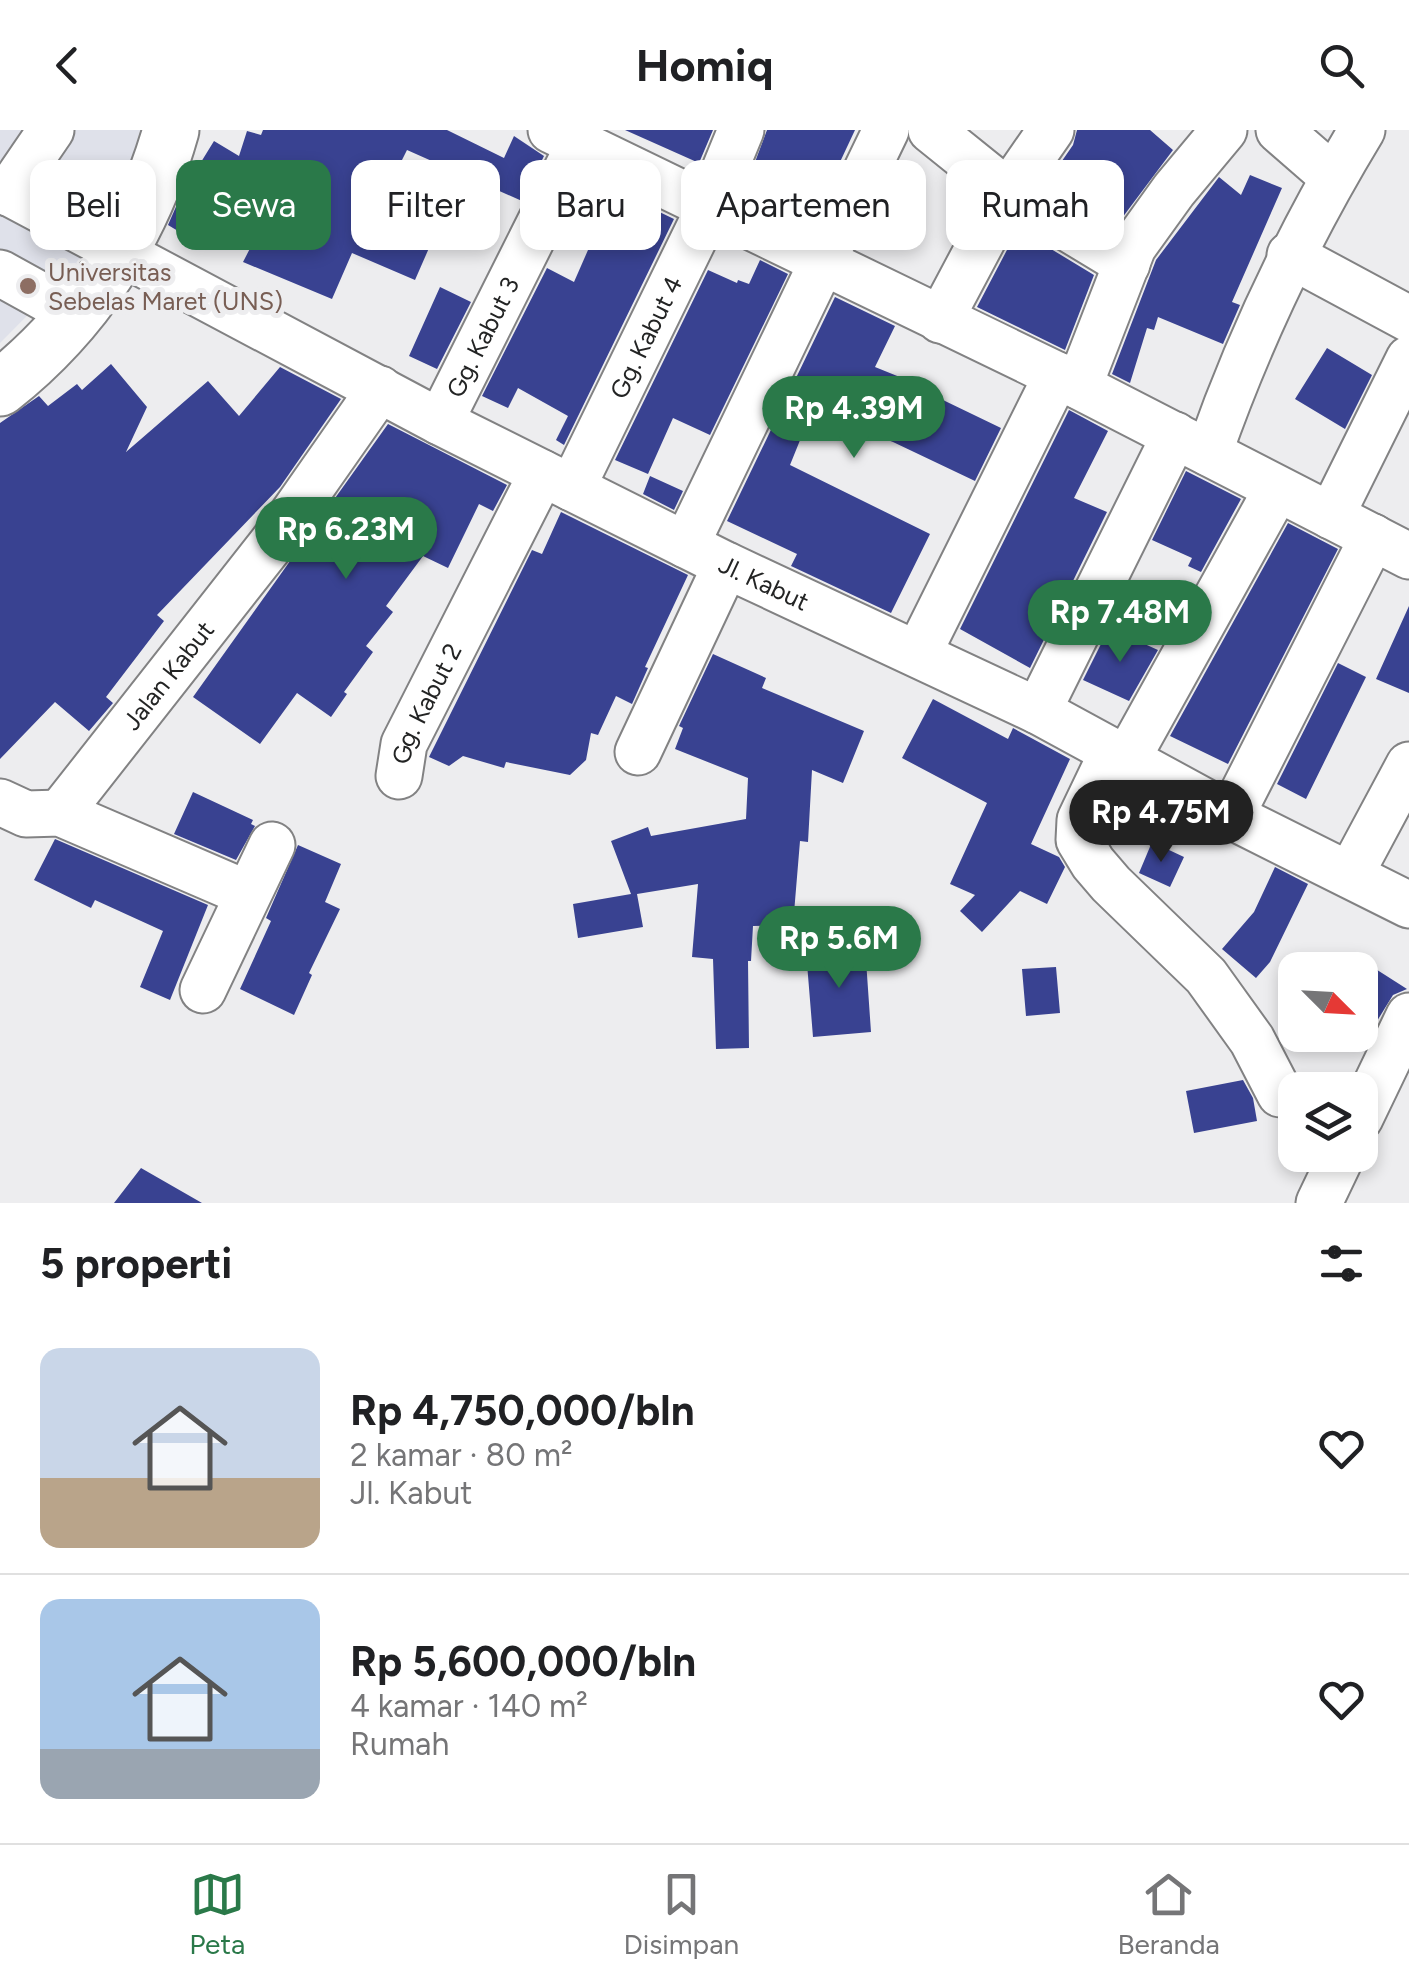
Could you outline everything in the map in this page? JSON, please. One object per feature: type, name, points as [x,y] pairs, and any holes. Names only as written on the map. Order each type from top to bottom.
[{"type":"main road","points":[[0,388],[76,315],[120,252],[152,188],[171,130]]},
{"type":"street","points":[[4,190],[51,130]]},
{"type":"street","name":"Gg. Kabut 4","points":[[729,160],[741,130]]},
{"type":"street","points":[[686,545],[886,130]]},
{"type":"street","points":[[931,130],[968,160]]},
{"type":"street","points":[[1031,160],[1052,130]]},
{"type":"street","points":[[918,654],[1068,381],[1133,247],[1224,130]]},
{"type":"street","points":[[1279,130],[1334,177]]},
{"type":"street","points":[[1038,711],[1192,444],[1236,377],[1290,254],[1362,130]]},
{"type":"street","points":[[565,137],[681,194]]},
{"type":"street","name":"Gg. Kabut 3","points":[[440,422],[565,137]]},
{"type":"street","name":"Jl. Kabut","points":[[4,190],[440,422],[726,565],[1038,711],[1231,816],[1409,906]]},
{"type":"street","name":"Gg. Kabut 4","points":[[557,481],[686,250]]},
{"type":"street","points":[[796,250],[1068,381],[1391,547],[1231,816]]},
{"type":"street","points":[[940,320],[977,250]]},
{"type":"street","points":[[1104,250],[1127,264]]},
{"type":"street","points":[[1290,254],[1409,318]]},
{"type":"street","points":[[0,273],[76,315]]},
{"type":"street","points":[[1331,516],[1409,359]]},
{"type":"street","name":"Jalan Kabut","points":[[60,813],[273,542],[380,389]]},
{"type":"street","name":"Gg. Kabut 2","points":[[399,776],[404,744],[557,481]]},
{"type":"street","points":[[1277,488],[1080,820],[1078,840],[1112,884],[1206,976],[1252,1040],[1278,1090]]},
{"type":"street","points":[[638,752],[726,565]]},
{"type":"street","points":[[1350,875],[1409,765]]},
{"type":"street","points":[[0,802],[26,814],[60,813],[248,894]]},
{"type":"street","points":[[202,990],[272,845]]},
{"type":"street","points":[[1378,1081],[1409,1016]]},
{"type":"street","points":[[1319,1203],[1334,1172]]},
{"type":"shaded area","points":[[0,130],[140,130],[132,160],[30,160],[30,250],[92,250],[0,343]]},
{"type":"building","points":[[263,130],[447,130],[504,158],[514,136],[544,156],[542,160],[520,160],[520,200],[500,191],[500,160],[430,160],[407,150],[402,160],[351,160],[351,250],[428,250],[415,280],[352,253],[332,299],[243,262],[249,250],[331,250],[331,160],[202,160],[214,141],[239,156],[247,131],[261,135]]},
{"type":"building","points":[[625,130],[713,130],[700,160]]},
{"type":"building","points":[[767,130],[855,130],[841,160],[756,160]]},
{"type":"building","points":[[1077,130],[1150,130],[1173,150],[1124,215],[1124,160],[1063,160]]},
{"type":"building","points":[[1250,175],[1282,188],[1232,302],[1240,305],[1223,344],[1158,317],[1154,330],[1147,328],[1130,383],[1112,374],[1156,260],[1219,177],[1241,195]]},
{"type":"building","points":[[176,207],[176,230],[168,225]]},
{"type":"building","points":[[661,213],[674,219],[661,246]]},
{"type":"building","points":[[588,250],[659,250],[564,445],[556,440],[568,416],[518,388],[508,408],[482,396],[547,268],[574,282]]},
{"type":"building","points":[[1007,250],[1053,250],[1094,275],[1065,350],[977,307]]},
{"type":"building","points":[[760,260],[788,274],[710,435],[673,418],[648,474],[615,460],[708,270],[749,284]]},
{"type":"building","points":[[440,287],[471,302],[437,369],[409,356]]},
{"type":"building","points":[[835,297],[895,326],[875,367],[917,384],[916,387],[1001,428],[975,481],[893,442],[848,425],[846,430],[811,413],[790,465],[930,534],[891,613],[791,566],[797,554],[727,521]]},
{"type":"building","points":[[1327,348],[1372,375],[1345,429],[1295,399]]},
{"type":"building","points":[[111,364],[147,407],[126,452],[208,381],[239,416],[280,367],[341,399],[280,487],[157,615],[164,621],[106,697],[113,703],[89,731],[55,702],[0,759],[0,423],[39,396],[48,406],[77,384],[82,390]]},
{"type":"building","points":[[1069,410],[1108,431],[1074,498],[1107,512],[1030,668],[960,629]]},
{"type":"building","points":[[388,424],[507,485],[493,511],[479,504],[448,568],[423,556],[386,606],[393,612],[366,646],[373,652],[331,717],[297,693],[260,744],[193,697]]},
{"type":"building","points":[[1186,471],[1241,499],[1201,572],[1188,566],[1192,558],[1152,540]]},
{"type":"building","points":[[650,476],[683,491],[674,510],[643,494]]},
{"type":"building","points":[[561,512],[688,575],[632,704],[616,696],[598,735],[591,733],[586,760],[570,775],[506,762],[504,768],[463,756],[449,766],[429,757],[532,550],[542,554]]},
{"type":"building","points":[[1288,523],[1338,549],[1228,764],[1170,736]]},
{"type":"building","points":[[1409,606],[1409,693],[1376,679]]},
{"type":"building","points":[[1109,628],[1158,650],[1129,701],[1083,680]]},
{"type":"building","points":[[713,654],[766,678],[762,688],[864,731],[843,783],[812,770],[808,842],[800,841],[793,925],[753,926],[748,961],[749,1048],[716,1049],[713,959],[692,957],[698,884],[637,894],[643,927],[578,938],[573,904],[631,894],[611,841],[648,827],[651,836],[746,819],[748,778],[675,749],[683,728],[679,726]]},
{"type":"building","points":[[1338,663],[1366,677],[1306,799],[1277,784]]},
{"type":"building","points":[[933,699],[1008,739],[1013,728],[1070,759],[1031,844],[1059,857],[1065,867],[1047,904],[1020,891],[982,932],[960,911],[975,895],[950,884],[987,803],[902,758]]},
{"type":"building","points":[[193,792],[253,820],[251,824],[255,826],[236,860],[174,834]]},
{"type":"building","points":[[55,839],[208,905],[170,1000],[140,987],[163,931],[95,900],[91,908],[34,880]]},
{"type":"building","points":[[1152,842],[1184,857],[1170,887],[1139,873]]},
{"type":"building","points":[[298,845],[341,864],[325,902],[340,909],[294,1015],[240,989],[271,921],[266,918]]},
{"type":"building","points":[[1275,867],[1308,884],[1270,962],[1256,978],[1222,949],[1254,912]]},
{"type":"building","points":[[865,946],[871,1032],[813,1037],[806,951]]},
{"type":"building","points":[[1056,967],[1060,1013],[1026,1016],[1022,969]]},
{"type":"building","points":[[1378,970],[1407,989],[1393,995],[1378,1019]]},
{"type":"building","points":[[1243,1080],[1253,1098],[1257,1121],[1194,1133],[1186,1091]]},
{"type":"building","points":[[141,1168],[202,1203],[114,1203]]},
{"type":"place","name":"Universitas Sebelas Maret (UNS)","points":[[28,286]]}]
